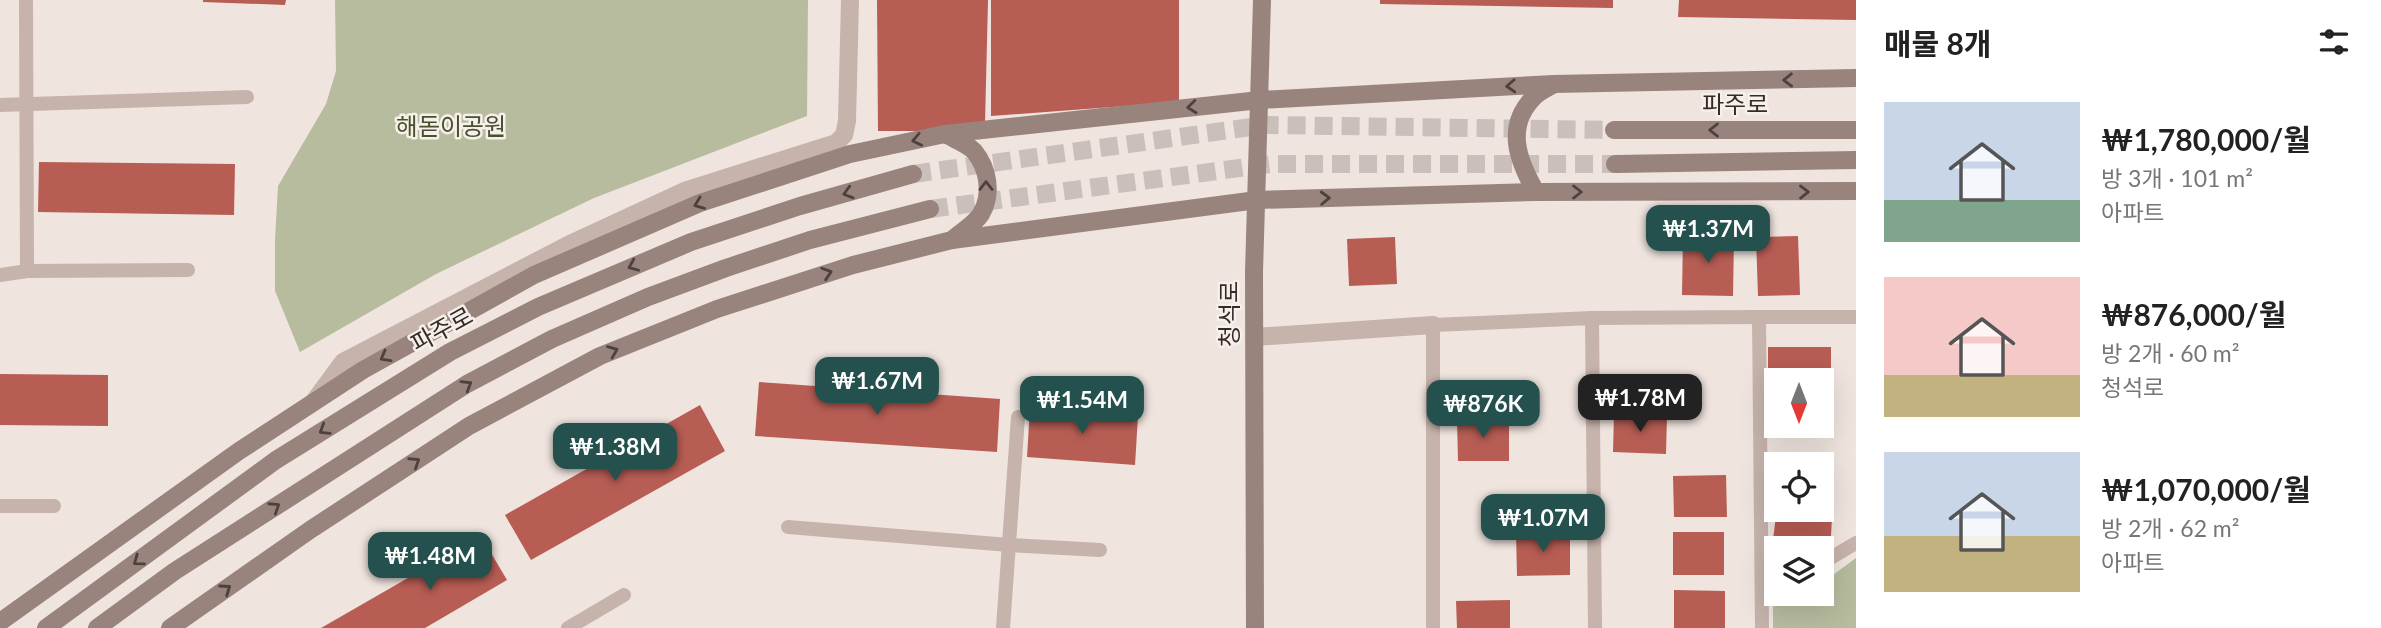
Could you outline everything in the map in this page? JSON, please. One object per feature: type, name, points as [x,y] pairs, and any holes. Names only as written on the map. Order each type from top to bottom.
[{"type":"main road","name":"청석로","points":[[1255,628],[1255,337],[1262,0]]},
{"type":"main road","points":[[0,622],[239,451],[363,370],[534,275],[700,203],[850,154],[945,134],[1260,100],[1554,84],[1856,78]]},
{"type":"main road","points":[[1536,192],[1522,169],[1516,141],[1521,117],[1535,96],[1554,84]]},
{"type":"main road","name":"파주로","points":[[1614,130],[1856,130]]},
{"type":"main road","points":[[945,134],[973,150],[986,172],[988,183],[981,215],[952,240]]},
{"type":"main road","points":[[1615,163],[1856,160]]},
{"type":"main road","name":"파주로","points":[[46,628],[276,460],[450,352],[538,307],[691,242],[800,206],[913,174]]},
{"type":"main road","points":[[170,628],[310,530],[469,426],[600,356],[743,301],[853,265],[952,240],[1257,200],[1536,192],[1856,191]]},
{"type":"main road","points":[[97,628],[175,571],[467,384],[552,339],[648,297],[726,268],[810,240],[929,209]]},
{"type":"street","points":[[313,403],[343,362],[568,245],[687,190],[836,143],[844,135],[847,121],[850,0]]},
{"type":"street","points":[[1255,337],[1433,325]]},
{"type":"lane","points":[[26,0],[27,271]]},
{"type":"lane","points":[[0,105],[247,97]]},
{"type":"lane","points":[[0,275],[27,271],[188,270]]},
{"type":"lane","points":[[1759,317],[1768,536]]},
{"type":"lane","points":[[1433,628],[1433,325],[1591,318],[1856,317]]},
{"type":"lane","points":[[1591,318],[1595,628]]},
{"type":"lane","points":[[1003,628],[1018,417]]},
{"type":"lane","points":[[0,506],[54,506]]},
{"type":"lane","points":[[788,527],[1100,550]]},
{"type":"lane","points":[[1834,556],[1856,542]]},
{"type":"lane","points":[[568,628],[624,595]]},
{"type":"lane","points":[[1762,628],[1765,606]]},
{"type":"green space","name":"해돋이공원","points":[[335,0],[808,0],[807,116],[594,198],[436,274],[300,352],[275,291],[278,186],[326,104],[336,71]]},
{"type":"green space","points":[[1856,558],[1856,628],[1773,628],[1773,606],[1834,606],[1834,574]]},
{"type":"building","points":[[203,0],[286,0],[285,5]]},
{"type":"building","points":[[877,0],[988,0],[985,123],[934,131],[878,131]]},
{"type":"building","points":[[991,0],[1179,0],[1179,102],[991,116]]},
{"type":"building","points":[[1380,0],[1613,0],[1613,8],[1380,4]]},
{"type":"building","points":[[1679,0],[1856,0],[1856,20],[1678,17]]},
{"type":"building","points":[[39,162],[235,164],[234,215],[38,212]]},
{"type":"building","points":[[1683,235],[1734,236],[1733,296],[1682,295]]},
{"type":"building","points":[[1798,236],[1800,295],[1758,296],[1756,237]]},
{"type":"building","points":[[1395,237],[1397,284],[1349,286],[1347,239]]},
{"type":"building","points":[[1768,347],[1831,347],[1831,368],[1768,368]]},
{"type":"building","points":[[0,374],[108,375],[108,426],[0,425]]},
{"type":"building","points":[[759,382],[1000,399],[997,452],[755,436]]},
{"type":"building","points":[[700,405],[725,451],[531,560],[505,515]]},
{"type":"building","points":[[1030,408],[1138,416],[1135,465],[1027,457]]},
{"type":"building","points":[[1614,414],[1667,415],[1666,454],[1613,452]]},
{"type":"building","points":[[1457,420],[1509,420],[1509,461],[1458,461]]},
{"type":"building","points":[[1726,475],[1727,517],[1674,517],[1673,476]]},
{"type":"building","points":[[1775,522],[1832,522],[1831,536],[1773,536]]},
{"type":"building","points":[[1516,532],[1570,532],[1570,575],[1517,576]]},
{"type":"building","points":[[1673,532],[1724,532],[1724,575],[1673,575]]},
{"type":"building","points":[[481,536],[507,580],[425,628],[321,628]]},
{"type":"building","points":[[1674,590],[1725,591],[1725,628],[1674,628]]},
{"type":"building","points":[[1510,600],[1510,628],[1457,628],[1456,601]]},
{"type":"tunnel","points":[[913,174],[1266,125],[1614,130]]},
{"type":"tunnel","points":[[930,209],[1270,164],[1615,164]]}]
